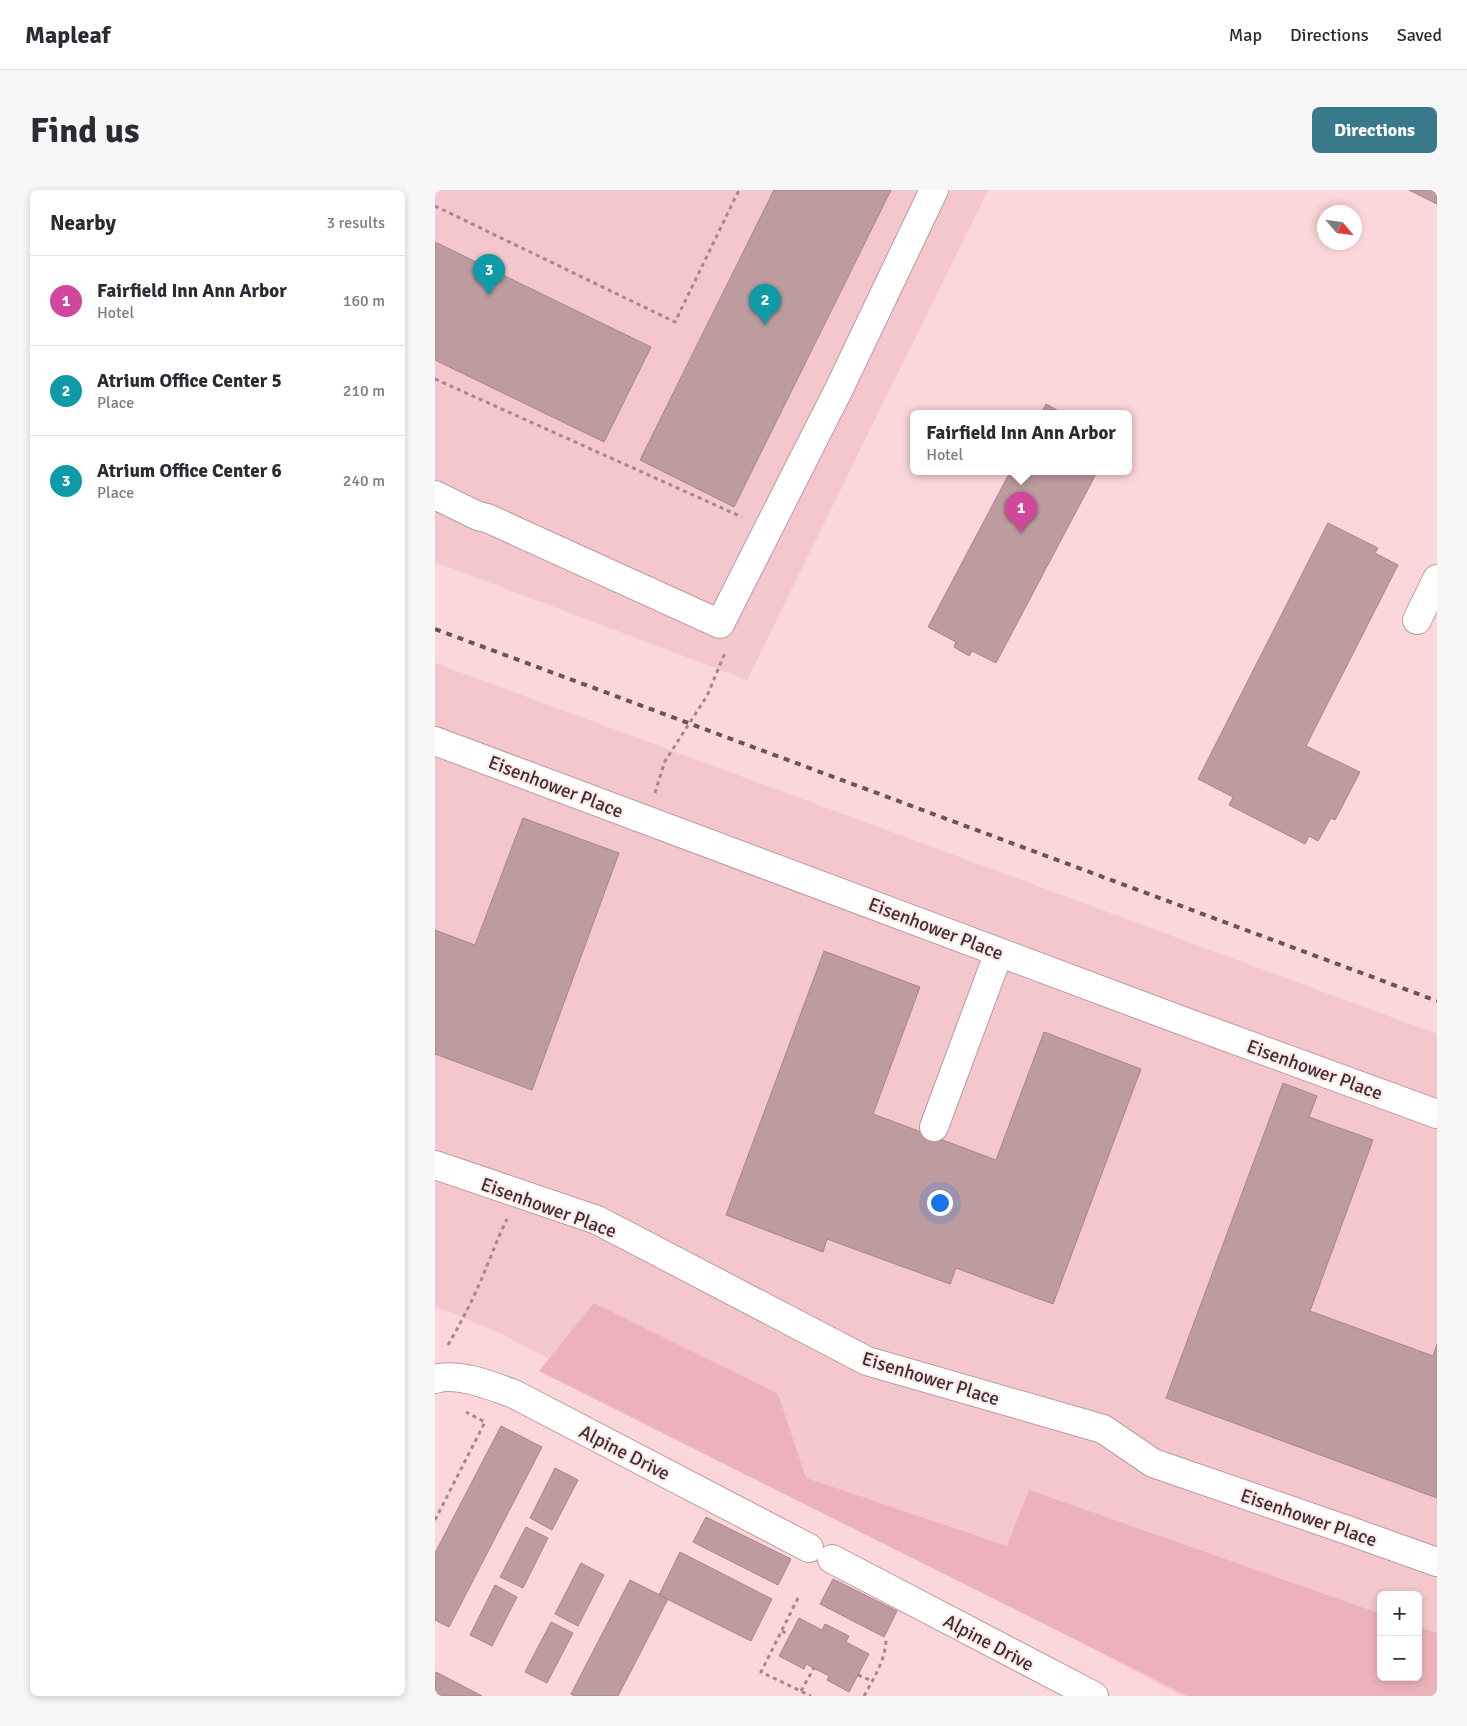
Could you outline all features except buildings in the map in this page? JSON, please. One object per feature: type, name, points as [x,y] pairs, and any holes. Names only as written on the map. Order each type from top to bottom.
[{"type":"street","points":[[435,495],[477,516],[496,522],[720,624],[839,389],[934,190]]},
{"type":"street","points":[[1417,620],[1437,579]]},
{"type":"street","name":"Eisenhower Place","points":[[435,741],[1437,1114]]},
{"type":"street","points":[[933,1127],[999,952]]},
{"type":"street","name":"Eisenhower Place","points":[[435,1166],[597,1220],[867,1361],[1103,1429],[1153,1463],[1437,1562]]},
{"type":"street","name":"Alpine Drive","points":[[435,1379],[440,1377],[459,1378],[488,1384],[514,1394],[1094,1696]]},
{"type":"path","points":[[435,206],[675,322],[739,190]]},
{"type":"path","points":[[435,379],[745,518]]},
{"type":"path","points":[[647,820],[665,761],[707,696],[724,655],[720,624]]},
{"type":"path","points":[[447,1345],[464,1318],[497,1240],[520,1194]]},
{"type":"path","points":[[435,1520],[485,1422],[466,1412]]},
{"type":"path","points":[[799,1598],[761,1672],[811,1696]]},
{"type":"path","points":[[782,1631],[789,1635]]},
{"type":"path","points":[[864,1696],[885,1651],[886,1640]]},
{"type":"path","points":[[801,1691],[814,1668]]},
{"type":"path","points":[[858,1675],[872,1681]]},
{"type":"shaded area","points":[[435,190],[988,190],[747,680],[435,562]]},
{"type":"shaded area","points":[[435,663],[1437,1034],[1437,1696],[1182,1696],[502,1334],[435,1306]]},
{"type":"shaded area","points":[[594,1303],[778,1394],[806,1478],[1007,1546],[1029,1490],[1377,1613],[1377,1681],[1422,1681],[1422,1628],[1437,1633],[1437,1696],[1188,1696],[539,1371]]},
{"type":"railway","points":[[435,629],[1437,1001]]},
{"type":"place","name":"Atrium Office Center 6","points":[[489,295]]},
{"type":"place","name":"Atrium Office Center 5","points":[[765,325]]},
{"type":"place","name":"Fairfield Inn Ann Arbor","points":[[1021,533]]}]
